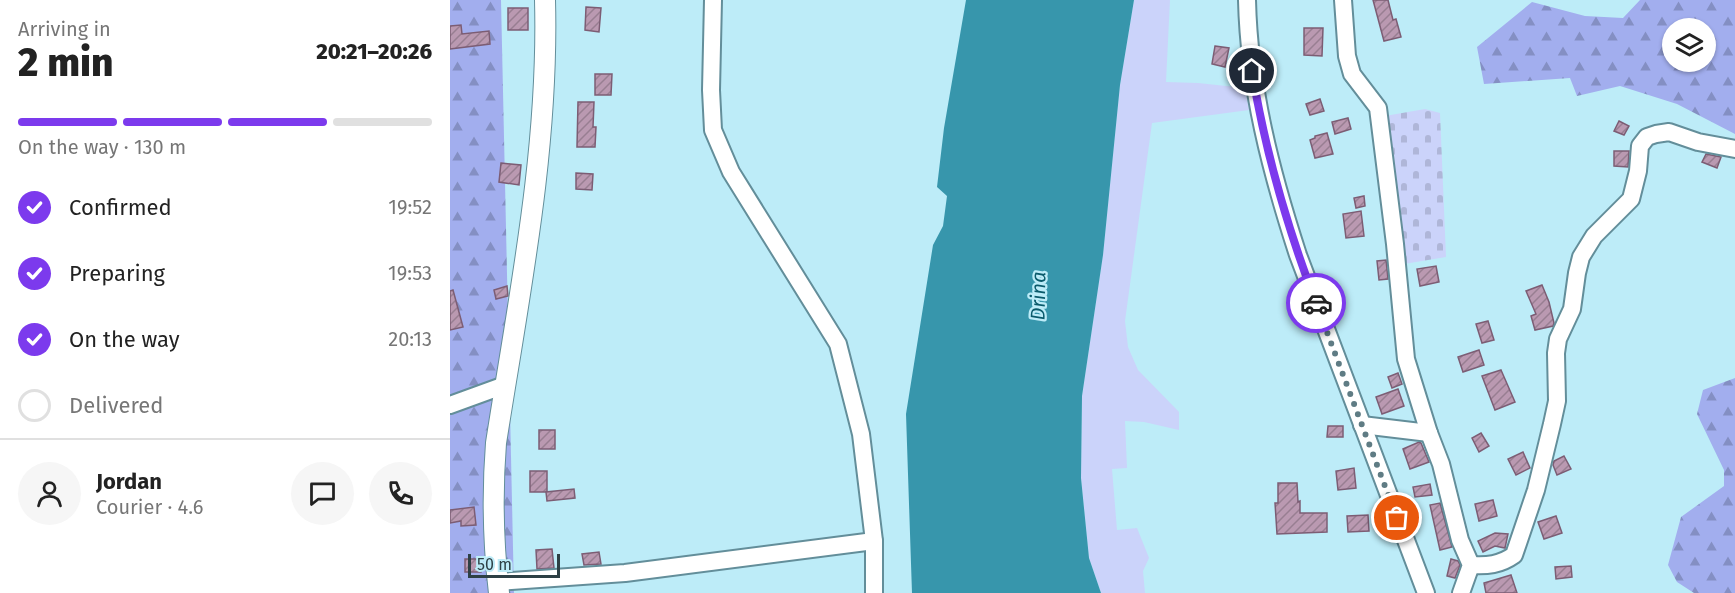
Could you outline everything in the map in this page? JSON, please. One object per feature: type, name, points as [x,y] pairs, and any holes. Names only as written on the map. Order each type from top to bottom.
[{"type":"main road","points":[[498,587],[493,526],[493,477],[496,443],[531,222],[541,142],[545,0]]},
{"type":"street","points":[[714,0],[711,90],[713,130],[731,172],[838,344],[861,434],[874,541],[874,593]]},
{"type":"street","points":[[1246,0],[1247,25],[1258,105],[1266,148],[1279,194],[1298,255],[1426,593]]},
{"type":"street","points":[[1343,0],[1347,56],[1352,74],[1378,108],[1395,244],[1406,359],[1441,464],[1460,540],[1471,565],[1461,593]]},
{"type":"street","points":[[1471,565],[1487,566],[1505,561],[1514,555],[1536,490],[1552,424],[1557,401],[1558,339],[1572,309],[1576,273],[1581,257],[1594,236],[1631,199],[1638,171],[1640,146],[1647,137],[1669,132],[1698,142],[1735,149]]},
{"type":"street","points":[[450,405],[505,385]]},
{"type":"street","points":[[1362,424],[1429,433]]},
{"type":"street","points":[[498,587],[874,541]]},
{"type":"green space","points":[[450,0],[501,0],[514,593],[450,593]]},
{"type":"green space","points":[[1134,0],[1170,0],[1166,82],[1245,88],[1249,110],[1152,123],[1125,321],[1128,347],[1138,370],[1179,412],[1179,430],[1144,422],[1125,421],[1127,468],[1112,469],[1117,530],[1137,528],[1149,558],[1143,571],[1145,593],[1101,593],[1089,558],[1081,478],[1082,396],[1103,255],[1120,85]]},
{"type":"green space","points":[[1640,0],[1735,0],[1735,134],[1677,104],[1620,86],[1577,96],[1570,78],[1484,84],[1477,47],[1532,2],[1585,16],[1623,18]]},
{"type":"green space","points":[[1425,109],[1440,113],[1446,257],[1404,264],[1385,116]]},
{"type":"green space","points":[[1735,378],[1735,593],[1694,593],[1677,582],[1668,565],[1681,517],[1724,486],[1724,470],[1697,414],[1703,390]]},
{"type":"water","name":"Drina","points":[[966,0],[1134,0],[1120,85],[1103,255],[1082,396],[1081,478],[1089,558],[1101,593],[912,593],[906,414],[933,245],[943,226],[947,196],[937,187],[944,128]]},
{"type":"building","points":[[1373,0],[1388,0],[1393,20],[1396,19],[1401,37],[1384,41]]},
{"type":"building","points":[[586,7],[601,8],[599,32],[585,30]]},
{"type":"building","points":[[508,8],[528,8],[528,30],[508,30]]},
{"type":"building","points":[[461,25],[462,34],[489,31],[490,44],[450,49],[450,26]]},
{"type":"building","points":[[1304,28],[1323,28],[1322,56],[1304,55]]},
{"type":"building","points":[[1215,46],[1229,48],[1225,67],[1212,64]]},
{"type":"building","points":[[595,74],[612,74],[611,95],[595,95]]},
{"type":"building","points":[[1320,99],[1324,111],[1310,115],[1306,104]]},
{"type":"building","points":[[578,102],[594,102],[595,147],[577,147]]},
{"type":"building","points":[[1348,118],[1351,129],[1335,134],[1332,122]]},
{"type":"building","points":[[1619,121],[1629,126],[1624,135],[1614,131]]},
{"type":"building","points":[[1327,133],[1333,154],[1315,158],[1310,140]]},
{"type":"building","points":[[1614,151],[1629,151],[1628,167],[1614,166]]},
{"type":"building","points":[[1706,154],[1721,157],[1717,168],[1702,162]]},
{"type":"building","points":[[501,163],[521,165],[519,185],[499,182]]},
{"type":"building","points":[[576,173],[593,174],[592,190],[576,189]]},
{"type":"building","points":[[1364,196],[1365,206],[1356,208],[1354,198]]},
{"type":"building","points":[[1361,211],[1364,236],[1346,238],[1343,214]]},
{"type":"building","points":[[1386,260],[1388,279],[1379,280],[1377,261]]},
{"type":"building","points":[[1436,266],[1439,282],[1420,286],[1417,269]]},
{"type":"building","points":[[1542,285],[1554,323],[1553,326],[1535,330],[1531,316],[1536,314],[1526,291]]},
{"type":"building","points":[[507,286],[508,296],[496,299],[494,290]]},
{"type":"building","points":[[453,290],[463,327],[450,330],[450,291]]},
{"type":"building","points":[[1488,321],[1494,340],[1482,343],[1476,324]]},
{"type":"building","points":[[1479,350],[1484,365],[1463,372],[1458,357]]},
{"type":"building","points":[[1501,370],[1515,402],[1495,410],[1482,376]]},
{"type":"building","points":[[1398,373],[1402,384],[1392,388],[1388,377]]},
{"type":"building","points":[[1398,389],[1404,406],[1382,414],[1376,397]]},
{"type":"building","points":[[1328,426],[1343,426],[1343,437],[1327,437]]},
{"type":"building","points":[[539,430],[555,430],[555,449],[539,449]]},
{"type":"building","points":[[1481,433],[1489,446],[1479,452],[1472,438]]},
{"type":"building","points":[[1419,442],[1429,462],[1410,469],[1403,449]]},
{"type":"building","points":[[1523,452],[1530,468],[1516,475],[1508,459]]},
{"type":"building","points":[[1564,456],[1571,469],[1557,475],[1553,465],[1554,461]]},
{"type":"building","points":[[1354,468],[1356,488],[1338,490],[1336,471]]},
{"type":"building","points":[[530,471],[547,471],[547,492],[530,492]]},
{"type":"building","points":[[1278,483],[1297,483],[1300,513],[1327,513],[1327,532],[1277,534],[1275,503],[1278,503]]},
{"type":"building","points":[[1430,484],[1432,495],[1415,497],[1413,487]]},
{"type":"building","points":[[574,489],[575,498],[547,501],[546,492]]},
{"type":"building","points":[[1493,500],[1497,516],[1479,521],[1475,504]]},
{"type":"building","points":[[1440,503],[1452,547],[1440,550],[1430,505]]},
{"type":"building","points":[[474,507],[476,525],[461,526],[461,521],[450,523],[450,510]]},
{"type":"building","points":[[1368,515],[1369,531],[1348,532],[1347,516]]},
{"type":"building","points":[[1556,516],[1562,533],[1544,539],[1538,522]]},
{"type":"building","points":[[1495,533],[1508,534],[1505,548],[1495,546],[1483,552],[1478,541]]},
{"type":"building","points":[[552,549],[554,568],[537,569],[536,550]]},
{"type":"building","points":[[599,552],[601,564],[584,565],[582,554]]},
{"type":"building","points":[[465,559],[481,559],[481,572],[465,572]]},
{"type":"building","points":[[1451,559],[1458,561],[1460,565],[1455,578],[1447,576]]},
{"type":"building","points":[[1571,566],[1572,577],[1556,579],[1555,567]]},
{"type":"building","points":[[1511,575],[1517,593],[1486,593],[1484,583]]},
{"type":"way so far","points":[[1316,303],[1397,518]]},
{"type":"route","points":[[1252,71],[1266,148],[1298,255],[1316,303]]}]
